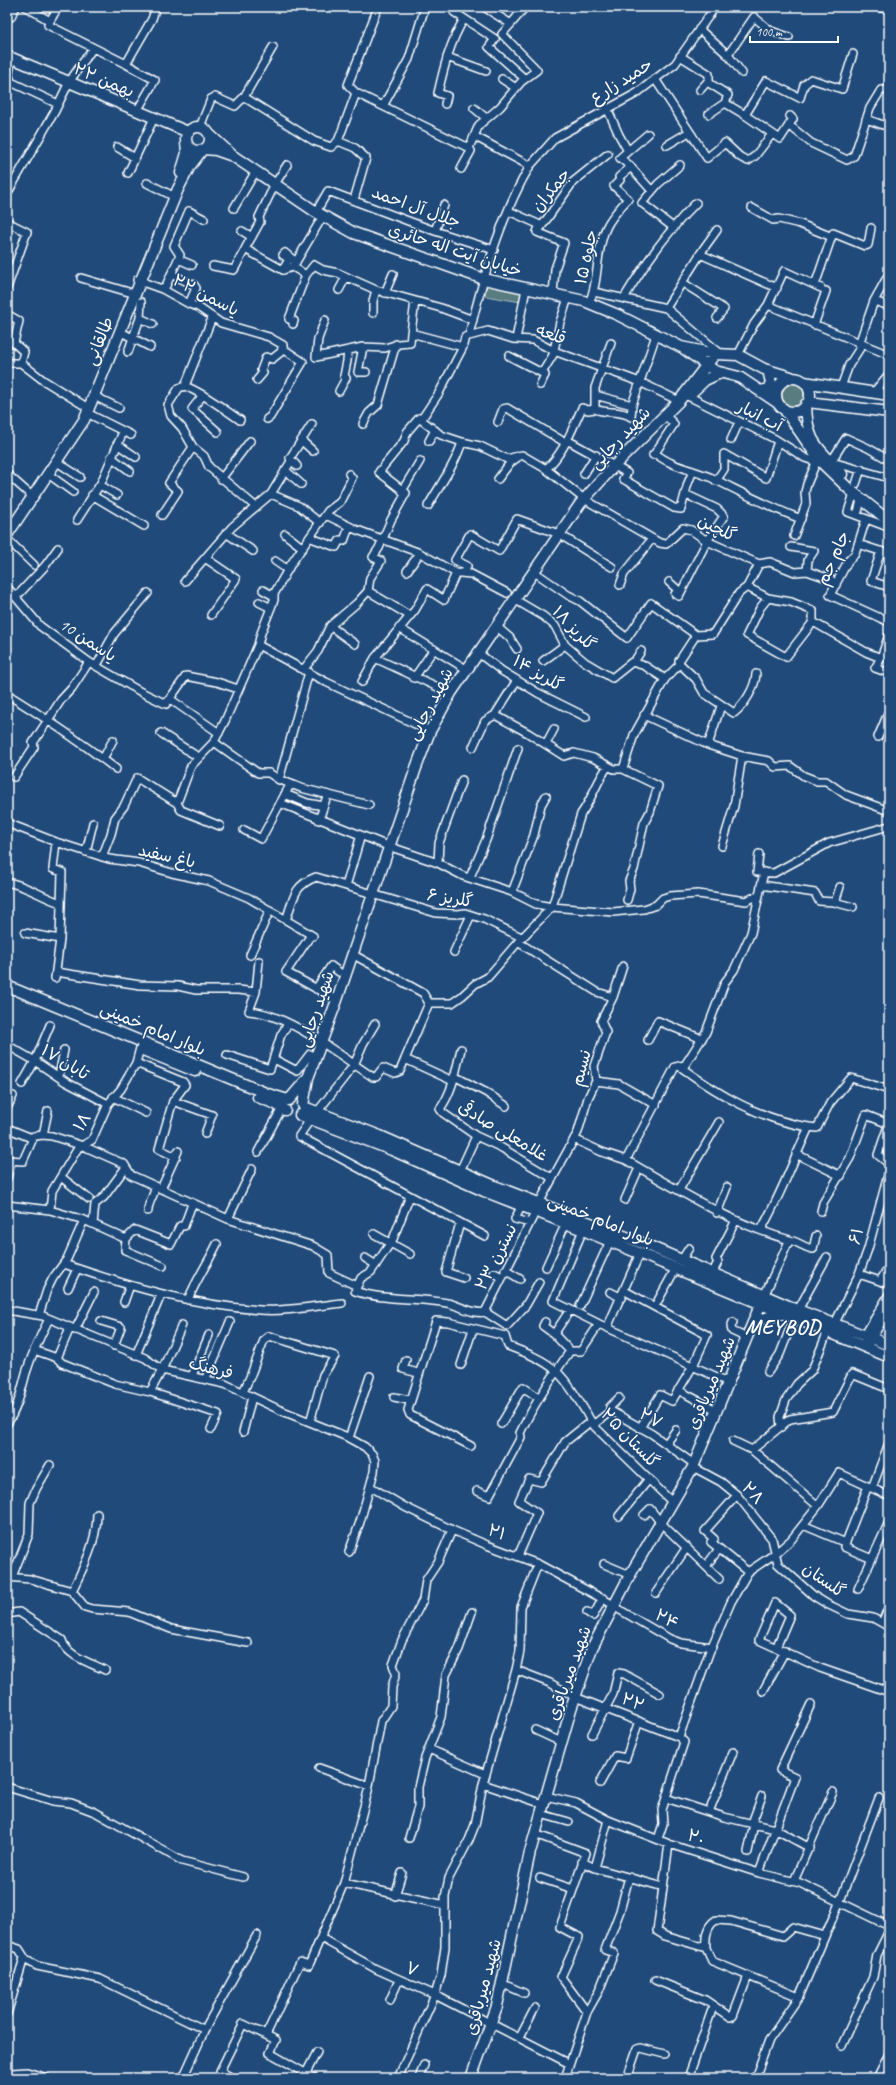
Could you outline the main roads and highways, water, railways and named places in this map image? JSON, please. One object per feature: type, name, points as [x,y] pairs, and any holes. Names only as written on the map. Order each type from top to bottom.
[{"type":"main road","name":"۲۲ بهمن","points":[[9,57],[154,118],[187,137]]},
{"type":"main road","points":[[200,127],[233,156],[216,150],[194,150],[187,137],[192,128],[200,127]]},
{"type":"main road","points":[[203,150],[209,141],[208,134]]},
{"type":"main road","name":"طالقانی","points":[[7,529],[57,462],[94,396],[121,332],[171,195],[185,163],[187,153],[187,137]]},
{"type":"main road","name":"طالقانی","points":[[7,535],[87,409],[132,293],[139,281],[178,189],[190,166],[203,150]]},
{"type":"main road","name":"خیابان آیت اله حائری","points":[[233,156],[320,214],[354,232],[484,279],[589,304],[618,315],[681,347]]},
{"type":"main road","points":[[681,347],[718,354],[738,355],[768,370],[798,378],[804,382],[889,394]]},
{"type":"main road","points":[[681,347],[720,373],[739,377],[791,412],[798,411],[807,403],[889,412]]},
{"type":"main road","points":[[679,401],[706,364],[718,354]]},
{"type":"main road","points":[[760,391],[768,389],[771,383],[768,370]]},
{"type":"main road","points":[[679,401],[688,396],[705,380],[720,373]]},
{"type":"main road","points":[[791,377],[779,384],[776,391],[781,406],[820,456],[889,521]]},
{"type":"main road","points":[[804,382],[810,395],[807,403],[809,432],[820,456]]},
{"type":"main road","name":"شهید رجایی","points":[[308,1078],[322,1043],[388,846],[430,731],[466,669],[496,626],[511,596],[533,571],[584,499],[614,466],[679,401]]},
{"type":"main road","points":[[829,465],[867,499],[889,514]]},
{"type":"main road","name":"بلوار امام خمینی","points":[[7,986],[268,1094],[286,1105]]},
{"type":"main road","name":"بلوار امام خمینی","points":[[7,992],[140,1048],[286,1105]]},
{"type":"main road","points":[[286,1105],[308,1078]]},
{"type":"main road","points":[[302,1109],[308,1078]]},
{"type":"main road","points":[[286,1105],[299,1101],[302,1109]]},
{"type":"main road","points":[[286,1105],[289,1114],[302,1109]]},
{"type":"main road","name":"بلوار امام خمینی","points":[[302,1109],[318,1112],[460,1171],[538,1207],[566,1223],[640,1253],[712,1274],[762,1300],[831,1328],[865,1347],[889,1356]]},
{"type":"main road","name":"بلوار امام خمینی","points":[[302,1109],[310,1120],[392,1150],[522,1205],[538,1207],[642,1243],[679,1264],[750,1300],[762,1300],[781,1313],[796,1314]]},
{"type":"main road","points":[[865,1347],[889,1296]]},
{"type":"main road","points":[[750,1300],[754,1312],[754,1322],[781,1313]]},
{"type":"main road","name":"شهید میرباقری","points":[[471,2078],[492,2024],[503,1984],[535,1834],[561,1742],[592,1648],[630,1575],[694,1466],[762,1300]]},
{"type":"main road","points":[[869,1337],[889,1307]]},
{"type":"main road","name":"بلوار امام خمینی","points":[[831,1328],[869,1337],[889,1346]]},
{"type":"district","name":"MEYBOD","points":[[783,1327]]}]
